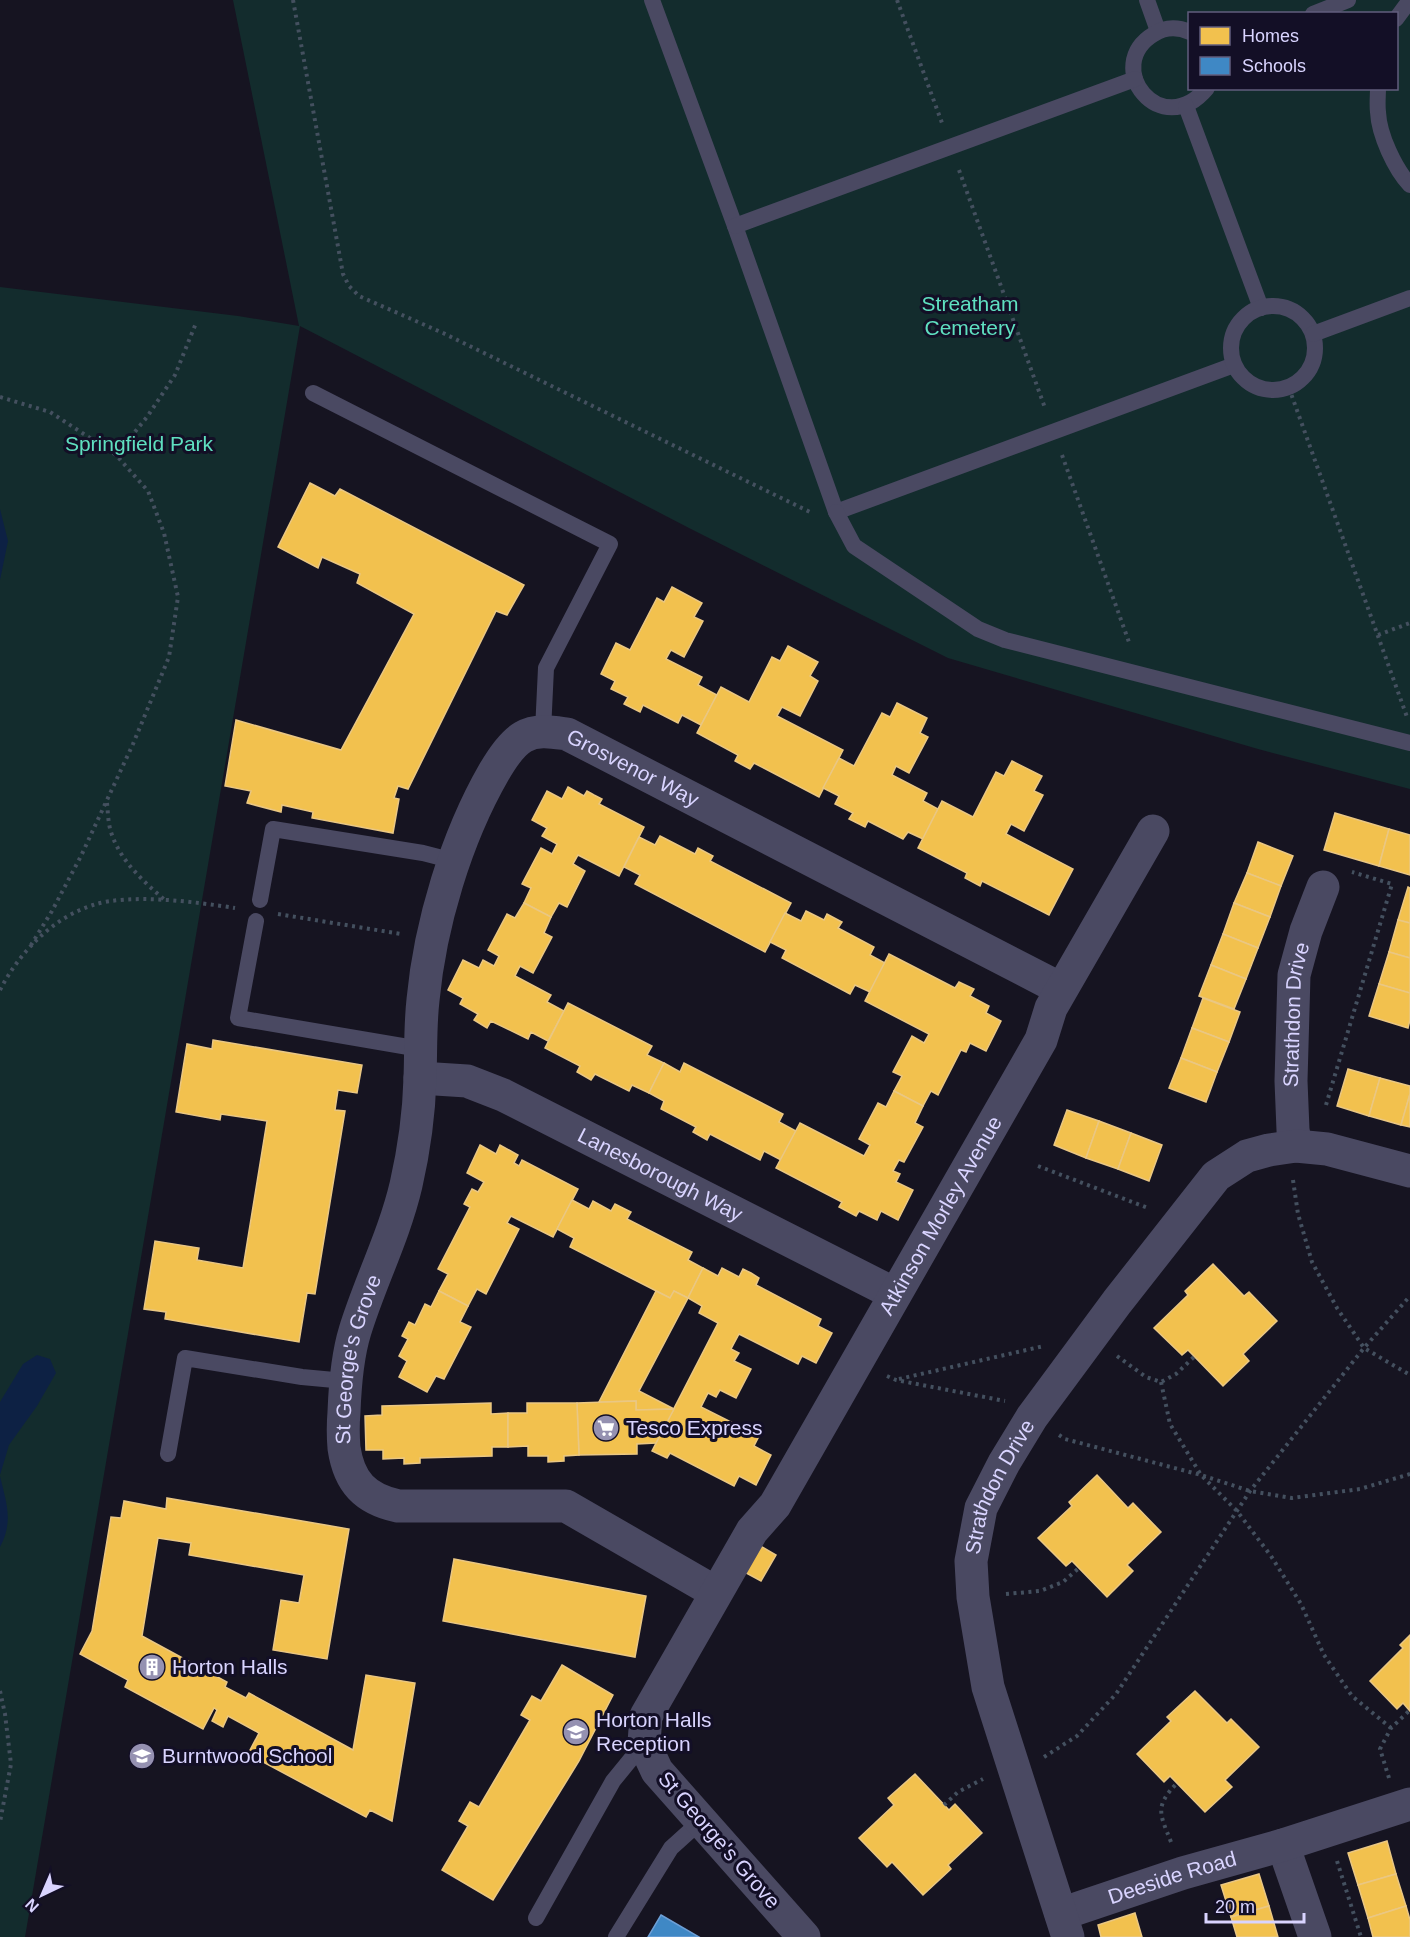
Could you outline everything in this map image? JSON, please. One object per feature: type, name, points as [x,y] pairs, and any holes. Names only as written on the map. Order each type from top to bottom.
[{"type":"street","name":"Grosvenor Way","points":[[420,1064],[423,999],[433,939],[454,861],[486,787],[503,757],[522,737],[543,731],[567,734],[1061,989]]},
{"type":"street","name":"Atkinson Morley Avenue","points":[[715,1592],[752,1531],[776,1504],[856,1360],[1041,1040],[1051,1008],[1061,989],[1153,831]]},
{"type":"street","name":"Strathdon Drive","points":[[1292,1147],[1294,975],[1306,931],[1323,887]]},
{"type":"street","name":"Lanesborough Way","points":[[420,1064],[503,1095],[895,1294]]},
{"type":"street","name":"St George's Grove","points":[[420,1064],[416,1134],[406,1185],[392,1234],[355,1332],[345,1381],[344,1445],[352,1478],[363,1490],[374,1497],[385,1503],[399,1506],[566,1506],[715,1592]]},
{"type":"street","name":"Strathdon Drive","points":[[1064,1926],[988,1687],[973,1598],[971,1562],[981,1508],[1004,1463],[1032,1417],[1090,1338],[1216,1176],[1247,1156],[1292,1147],[1327,1149],[1410,1172]]},
{"type":"street","points":[[644,1743],[646,1716],[715,1592]]},
{"type":"street","name":"St George's Grove","points":[[644,1743],[657,1772],[804,1937]]},
{"type":"street","name":"Deeside Road","points":[[1064,1926],[1183,1874],[1404,1806]]},
{"type":"street","points":[[1283,1845],[1316,1937]]},
{"type":"lane","points":[[652,0],[735,226],[836,513],[854,546],[978,629],[1005,640],[1410,743]]},
{"type":"lane","points":[[1147,0],[1158,31]]},
{"type":"lane","points":[[1318,12],[1348,0]]},
{"type":"lane","points":[[1398,16],[1410,0]]},
{"type":"lane","points":[[1188,32],[1172,28],[1158,31],[1146,38],[1134,57],[1135,79],[1147,98],[1158,105],[1171,108],[1186,106],[1198,99],[1205,90]]},
{"type":"lane","points":[[735,226],[1135,79]]},
{"type":"lane","points":[[1378,90],[1378,114],[1382,133],[1401,176],[1410,185]]},
{"type":"lane","points":[[1186,106],[1261,308]]},
{"type":"lane","points":[[1313,334],[1410,298]]},
{"type":"lane","points":[[1275,306],[1290,310],[1302,318],[1313,334],[1316,349],[1313,363],[1302,380],[1289,388],[1274,391],[1260,388],[1247,381],[1234,365],[1231,351],[1233,336],[1240,323],[1250,313],[1261,308],[1275,306]]},
{"type":"lane","points":[[836,513],[1234,365]]},
{"type":"lane","points":[[313,393],[610,544],[546,668],[543,731]]},
{"type":"lane","points":[[420,1064],[238,1018],[262,912],[273,829],[423,853],[454,861]]},
{"type":"lane","points":[[168,1454],[185,1358],[302,1377],[345,1381]]},
{"type":"lane","points":[[536,1918],[613,1781],[644,1743]]},
{"type":"lane","points":[[616,1937],[671,1848],[702,1820]]},
{"type":"path","points":[[292,0],[342,273],[349,286],[359,296],[443,333],[822,518],[836,513]]},
{"type":"path","points":[[897,0],[1141,675]]},
{"type":"path","points":[[116,455],[147,417],[175,375],[196,323]]},
{"type":"path","points":[[1289,388],[1410,724]]},
{"type":"path","points":[[0,397],[50,412],[116,455],[148,491],[164,533],[178,597],[169,657],[133,744],[52,911],[31,945],[9,973],[0,990]]},
{"type":"path","points":[[1378,635],[1410,623]]},
{"type":"path","points":[[106,802],[111,832],[122,855],[139,878],[167,901]]},
{"type":"path","points":[[1323,887],[1330,873],[1341,868],[1392,884],[1324,1111]]},
{"type":"path","points":[[31,945],[60,921],[93,905],[130,900],[167,901],[235,908]]},
{"type":"path","points":[[262,912],[433,939]]},
{"type":"path","points":[[1292,1147],[1298,1214],[1312,1262],[1337,1308],[1364,1348],[1410,1375]]},
{"type":"path","points":[[1038,1166],[1158,1212],[1178,1225]]},
{"type":"path","points":[[944,1805],[958,1792],[987,1777],[1050,1754],[1077,1736],[1116,1694],[1250,1491],[1364,1348],[1410,1296]]},
{"type":"path","points":[[896,1380],[1065,1341],[1090,1338],[1146,1377],[1161,1382],[1176,1374],[1194,1356]]},
{"type":"path","points":[[856,1360],[896,1380],[1002,1399],[1065,1439],[1201,1475],[1250,1491],[1292,1498],[1360,1489],[1410,1474]]},
{"type":"path","points":[[1161,1382],[1170,1424],[1201,1475],[1236,1511],[1271,1556],[1301,1604],[1324,1655],[1352,1696],[1391,1728]]},
{"type":"path","points":[[973,1598],[1040,1591],[1063,1582],[1079,1568]]},
{"type":"path","points":[[0,1691],[11,1764],[0,1822]]},
{"type":"path","points":[[1404,1806],[1380,1749],[1391,1728],[1409,1711]]},
{"type":"path","points":[[1177,1783],[1165,1795],[1160,1812],[1183,1874]]},
{"type":"path","points":[[1337,1860],[1361,1937]]},
{"type":"green space","name":"Streatham Cemetery","points":[[233,0],[1410,0],[1410,789],[1258,749],[948,658],[689,528],[300,326],[25,1937],[0,1937],[0,287],[238,316],[299,326]]},
{"type":"water","points":[[0,509],[8,541],[0,580]]},
{"type":"water","points":[[37,1355],[50,1359],[56,1373],[37,1406],[9,1445],[0,1475],[0,1402],[23,1364]]},
{"type":"water","points":[[0,1476],[8,1520],[0,1547]]},
{"type":"building: Homes","points":[[310,483],[335,496],[340,489],[524,585],[507,615],[496,611],[408,789],[398,786],[394,798],[399,799],[393,833],[312,818],[313,812],[282,805],[281,812],[247,803],[251,791],[225,786],[236,720],[341,750],[414,614],[357,583],[360,574],[322,557],[318,568],[278,547]]},
{"type":"building: Homes","points":[[672,587],[702,603],[694,617],[703,621],[684,657],[671,650],[666,659],[702,677],[698,685],[717,695],[701,725],[682,715],[678,723],[643,705],[640,712],[624,704],[628,697],[611,689],[615,681],[601,674],[616,643],[630,650],[657,598],[664,602]]},
{"type":"building: Homes","points":[[788,646],[818,662],[810,676],[818,681],[800,716],[782,707],[777,716],[843,750],[819,797],[754,763],[750,769],[735,761],[738,755],[697,733],[721,687],[749,702],[772,657],[780,661]]},
{"type":"building: Homes","points":[[897,703],[927,718],[920,733],[928,737],[909,773],[896,766],[892,775],[927,793],[923,801],[938,809],[923,839],[908,832],[903,839],[868,821],[865,827],[849,819],[853,813],[835,804],[839,796],[823,788],[839,758],[854,766],[882,713],[890,717]]},
{"type":"building: Homes","points":[[1012,761],[1042,776],[1034,791],[1043,795],[1024,831],[1011,824],[1006,834],[1073,869],[1049,915],[982,881],[980,886],[965,878],[967,873],[918,848],[942,801],[973,817],[996,772],[1004,776]]},
{"type":"building: Homes","points":[[568,787],[584,796],[587,791],[602,799],[599,804],[644,827],[619,876],[578,855],[573,864],[585,871],[567,907],[559,903],[551,917],[524,903],[531,888],[522,884],[541,848],[552,854],[557,844],[542,836],[547,828],[532,820],[547,791],[562,799]]},
{"type":"building: Homes","points":[[1335,813],[1389,829],[1379,866],[1324,850]]},
{"type":"building: Homes","points":[[1389,829],[1410,835],[1410,875],[1379,866]]},
{"type":"building: Homes","points":[[660,836],[695,854],[698,848],[713,856],[710,861],[791,903],[765,952],[635,884],[640,875],[624,867],[639,837],[655,845]]},
{"type":"building: Homes","points":[[1258,842],[1293,856],[1281,886],[1247,873]]},
{"type":"building: Homes","points":[[1247,873],[1281,886],[1270,917],[1234,903]]},
{"type":"building: Homes","points":[[1408,887],[1410,888],[1410,923],[1398,920]]},
{"type":"building: Homes","points":[[524,903],[551,917],[544,933],[552,937],[533,973],[520,966],[515,976],[551,995],[547,1002],[564,1011],[548,1041],[531,1032],[528,1039],[491,1021],[487,1028],[474,1020],[478,1014],[460,1004],[463,998],[448,990],[463,960],[479,968],[483,960],[494,966],[499,956],[488,950],[507,914],[515,918]]},
{"type":"building: Homes","points":[[1234,903],[1270,917],[1258,948],[1223,934]]},
{"type":"building: Homes","points":[[806,911],[824,920],[827,914],[842,922],[838,928],[874,947],[870,955],[885,963],[870,992],[855,985],[850,994],[782,958],[786,950],[770,942],[785,913],[801,921]]},
{"type":"building: Homes","points":[[1398,920],[1410,923],[1410,958],[1389,952]]},
{"type":"building: Homes","points":[[1223,934],[1258,948],[1246,979],[1211,965]]},
{"type":"building: Homes","points":[[1389,952],[1410,958],[1410,993],[1379,984]]},
{"type":"building: Homes","points":[[889,954],[955,988],[959,982],[974,989],[970,996],[989,1006],[986,1013],[1001,1021],[986,1051],[970,1043],[966,1052],[961,1050],[938,1095],[931,1091],[923,1106],[894,1091],[902,1076],[893,1072],[912,1036],[924,1043],[929,1034],[865,1001]]},
{"type":"building: Homes","points":[[1211,965],[1246,979],[1234,1009],[1199,996]]},
{"type":"building: Homes","points":[[1379,984],[1410,993],[1408,1028],[1369,1016]]},
{"type":"building: Homes","points":[[1203,998],[1240,1012],[1229,1042],[1192,1028]]},
{"type":"building: Homes","points":[[568,1003],[652,1046],[647,1055],[664,1063],[649,1093],[632,1085],[629,1091],[595,1074],[591,1080],[577,1072],[580,1066],[545,1048]]},
{"type":"building: Homes","points":[[1192,1028],[1229,1042],[1217,1072],[1181,1058]]},
{"type":"building: Homes","points":[[213,1040],[362,1065],[357,1093],[338,1090],[335,1110],[345,1111],[315,1294],[307,1293],[299,1342],[165,1319],[166,1312],[144,1309],[155,1241],[199,1248],[197,1260],[243,1268],[267,1121],[221,1114],[220,1120],[176,1112],[187,1044],[212,1049]]},
{"type":"building: Homes","points":[[1181,1058],[1217,1072],[1206,1102],[1169,1088]]},
{"type":"building: Homes","points":[[664,1063],[680,1072],[684,1063],[783,1114],[779,1122],[796,1131],[781,1160],[764,1151],[760,1160],[710,1134],[707,1140],[693,1132],[696,1127],[661,1109],[664,1101],[649,1093]]},
{"type":"building: Homes","points":[[1348,1069],[1380,1078],[1369,1116],[1337,1106]]},
{"type":"building: Homes","points":[[1380,1078],[1410,1086],[1401,1125],[1369,1116]]},
{"type":"building: Homes","points":[[894,1091],[923,1106],[915,1123],[923,1127],[904,1162],[899,1160],[893,1171],[900,1174],[896,1182],[913,1190],[898,1220],[881,1211],[877,1220],[859,1211],[856,1216],[839,1207],[842,1202],[776,1168],[800,1123],[864,1156],[870,1145],[859,1139],[878,1103],[886,1107]]},
{"type":"building: Homes","points":[[1410,1094],[1410,1127],[1401,1125]]},
{"type":"building: Homes","points":[[1067,1110],[1099,1121],[1086,1158],[1054,1145]]},
{"type":"building: Homes","points":[[1099,1121],[1131,1133],[1118,1169],[1086,1158]]},
{"type":"building: Homes","points":[[1131,1133],[1162,1145],[1149,1181],[1118,1169]]},
{"type":"building: Homes","points":[[480,1145],[496,1154],[500,1145],[518,1155],[514,1163],[519,1166],[522,1160],[578,1189],[553,1237],[511,1216],[507,1223],[519,1229],[486,1294],[477,1289],[468,1306],[439,1291],[448,1274],[438,1269],[470,1207],[464,1204],[472,1189],[478,1192],[484,1182],[467,1173]]},
{"type":"building: Homes","points":[[572,1200],[589,1209],[593,1201],[611,1211],[615,1204],[631,1212],[627,1219],[692,1252],[688,1260],[703,1268],[688,1298],[674,1291],[670,1298],[570,1247],[574,1238],[557,1229]]},
{"type":"building: Homes","points":[[1213,1264],[1244,1296],[1249,1292],[1277,1321],[1243,1354],[1249,1361],[1223,1386],[1188,1350],[1182,1355],[1154,1328],[1188,1295],[1185,1291]]},
{"type":"building: Homes","points":[[703,1268],[718,1276],[722,1268],[739,1277],[743,1269],[751,1273],[759,1278],[756,1285],[821,1319],[818,1326],[832,1333],[816,1363],[802,1356],[798,1364],[739,1334],[731,1349],[739,1353],[734,1361],[751,1369],[736,1398],[720,1390],[716,1397],[708,1393],[701,1407],[759,1436],[754,1446],[771,1455],[756,1485],[739,1476],[734,1486],[670,1453],[667,1458],[652,1451],[718,1323],[699,1313],[702,1306],[688,1298]]},
{"type":"building: Homes","points":[[439,1291],[468,1306],[460,1322],[471,1327],[444,1379],[436,1376],[427,1392],[399,1377],[407,1361],[399,1356],[408,1339],[402,1336],[409,1322],[415,1325],[425,1304],[431,1307]]},
{"type":"building: Homes","points":[[656,1291],[670,1298],[674,1291],[688,1298],[639,1391],[674,1409],[636,1410],[636,1401],[599,1402]]},
{"type":"building: Homes","points":[[636,1401],[636,1410],[674,1409],[656,1443],[637,1444],[637,1454],[579,1455],[577,1403]]},
{"type":"building: Homes","points":[[491,1403],[491,1414],[508,1413],[508,1447],[492,1447],[492,1456],[420,1458],[420,1463],[404,1464],[404,1458],[383,1459],[383,1450],[366,1450],[365,1416],[382,1415],[382,1406]]},
{"type":"building: Homes","points":[[527,1403],[577,1403],[579,1455],[564,1456],[564,1461],[548,1462],[548,1456],[528,1456],[528,1446],[508,1447],[508,1413],[527,1413]]},
{"type":"building: Homes","points":[[1097,1475],[1128,1508],[1133,1503],[1161,1532],[1127,1565],[1133,1571],[1107,1597],[1072,1561],[1066,1566],[1038,1538],[1072,1506],[1069,1502]]},
{"type":"building: Homes","name":"Horton Halls","points":[[167,1498],[349,1529],[327,1659],[273,1650],[281,1600],[299,1603],[304,1575],[189,1555],[191,1543],[158,1538],[142,1636],[227,1682],[225,1687],[246,1698],[249,1693],[353,1750],[366,1675],[415,1683],[392,1821],[370,1810],[366,1817],[248,1754],[259,1733],[228,1716],[223,1727],[212,1721],[217,1710],[214,1708],[203,1729],[125,1687],[128,1680],[80,1654],[92,1631],[111,1517],[121,1518],[124,1501],[166,1509]]},
{"type":"building: Homes","points":[[750,1540],[776,1555],[761,1581],[735,1567]]},
{"type":"building: Homes","points":[[454,1559],[646,1596],[635,1657],[443,1621]]},
{"type":"building: Homes","points":[[1410,1635],[1410,1711],[1403,1703],[1397,1709],[1370,1681],[1403,1648],[1400,1645]]},
{"type":"building: Homes","points":[[562,1665],[613,1695],[579,1761],[493,1900],[442,1870],[468,1826],[459,1821],[470,1802],[479,1807],[530,1720],[521,1715],[532,1696],[541,1701]]},
{"type":"building: Homes","points":[[1195,1691],[1227,1723],[1231,1719],[1259,1747],[1225,1780],[1232,1787],[1205,1812],[1170,1776],[1164,1782],[1137,1754],[1171,1721],[1167,1717]]},
{"type":"building: Homes","points":[[915,1774],[949,1810],[955,1804],[982,1833],[948,1865],[951,1869],[923,1895],[892,1862],[887,1867],[859,1838],[894,1805],[888,1798]]},
{"type":"building: Homes","points":[[1387,1841],[1396,1874],[1358,1885],[1348,1853]]},
{"type":"building: Homes","points":[[1259,1874],[1269,1906],[1231,1917],[1221,1885]]},
{"type":"building: Homes","points":[[1396,1874],[1406,1906],[1368,1918],[1358,1885]]},
{"type":"building: Homes","points":[[1269,1906],[1278,1937],[1237,1937],[1231,1917]]},
{"type":"building: Homes","points":[[1406,1906],[1410,1920],[1410,1937],[1373,1937],[1368,1918]]},
{"type":"building: Homes","points":[[1135,1913],[1142,1937],[1101,1937],[1098,1925]]},
{"type":"building: Schools","points":[[661,1915],[699,1937],[648,1937]]},
{"type":"place","name":"Tesco Express","points":[[606,1428]]},
{"type":"place","name":"Horton Halls","points":[[152,1667]]},
{"type":"place","name":"Horton Halls Reception","points":[[576,1732]]},
{"type":"place","name":"Burntwood School","points":[[142,1756]]},
{"type":"park label","name":"Springfield Park","points":[[139,444]]}]
